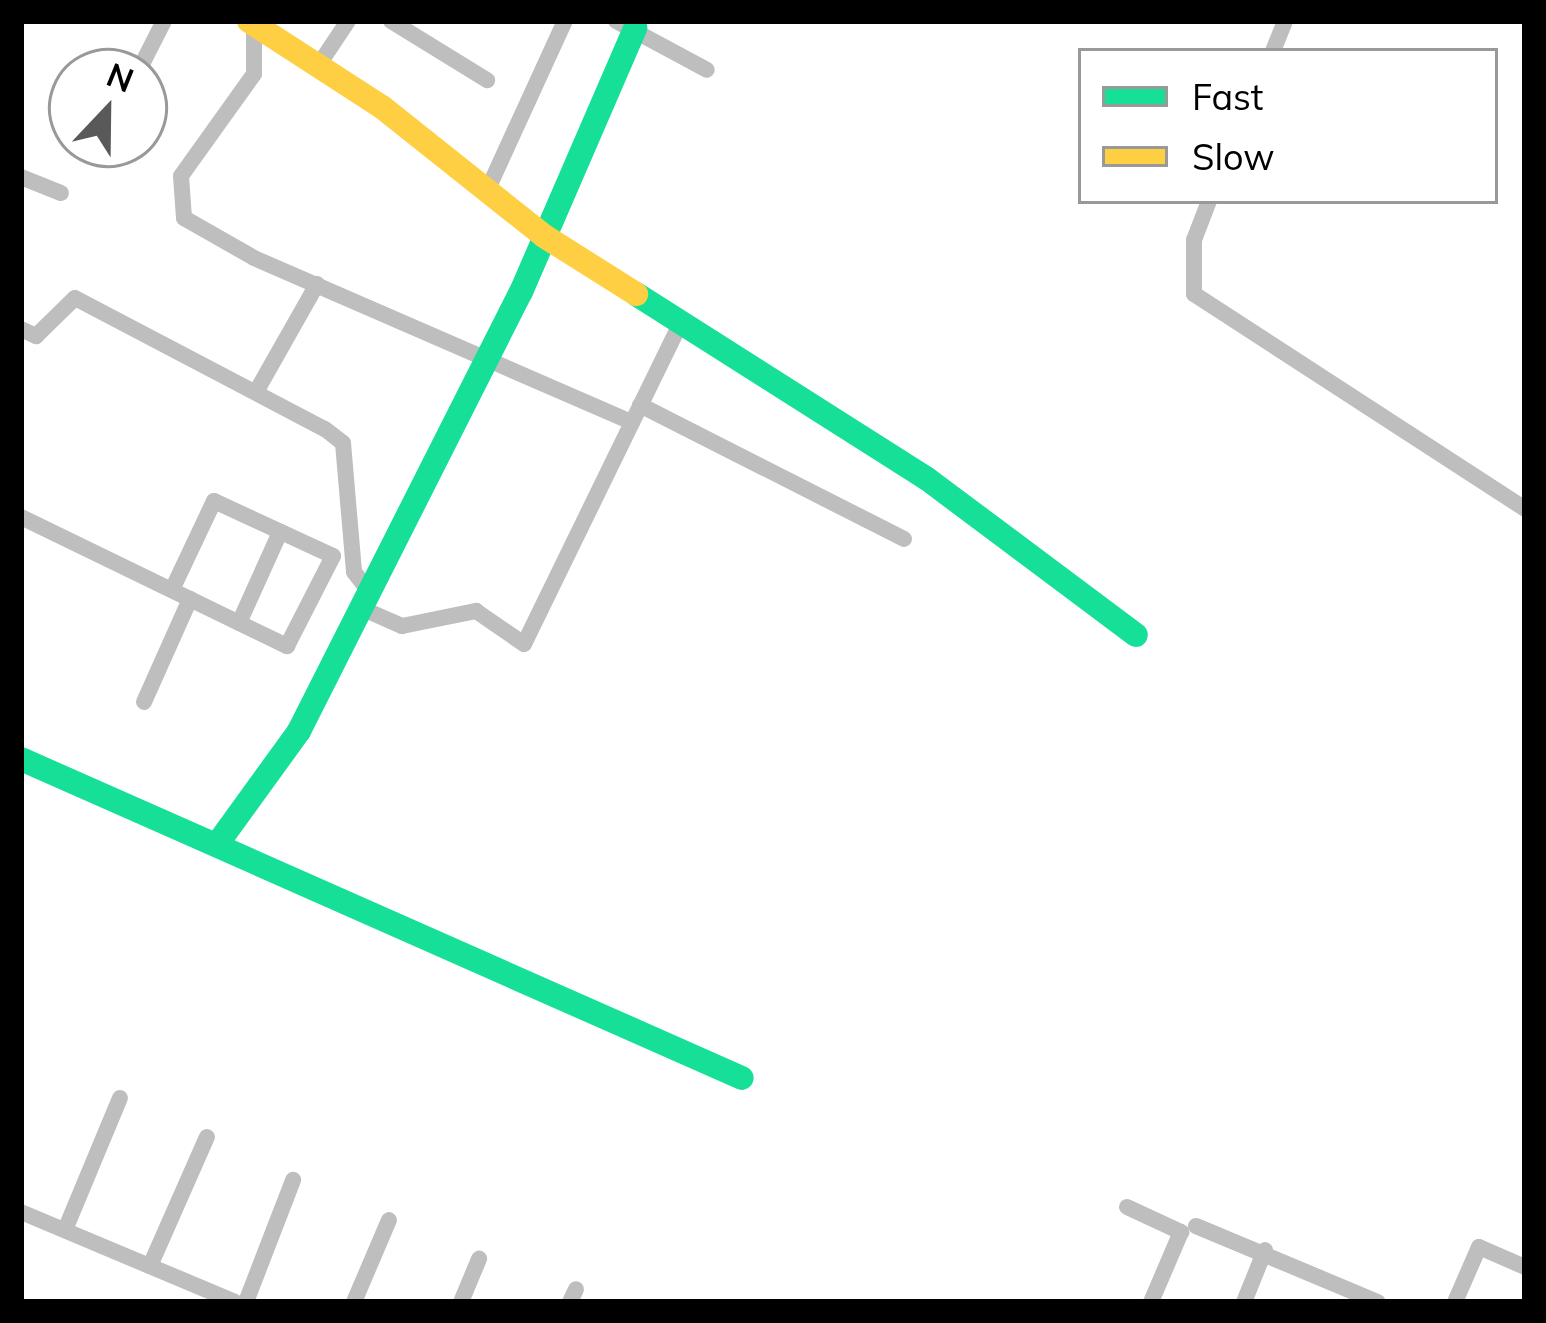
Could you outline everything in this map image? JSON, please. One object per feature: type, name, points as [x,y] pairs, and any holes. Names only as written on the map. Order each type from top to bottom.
[{"type":"street","points":[[150,48],[164,21]]},
{"type":"street","points":[[320,63],[348,21]]},
{"type":"street","points":[[392,21],[487,80]]},
{"type":"street","points":[[487,191],[566,21]]},
{"type":"street","points":[[252,22],[320,63],[544,236],[926,478],[1136,635]]},
{"type":"street","points":[[252,22],[254,74],[181,176],[184,218],[485,364],[636,414],[904,539]]},
{"type":"street","points":[[218,843],[299,731],[485,364],[544,236],[625,25],[707,70]]},
{"type":"street","points":[[21,177],[61,193]]},
{"type":"street","points":[[1207,204],[1194,240],[1194,294],[1525,509]]},
{"type":"street","points":[[256,392],[317,284]]},
{"type":"street","points":[[21,329],[35,335],[76,298],[343,443],[354,572],[365,600],[402,626],[476,611],[524,644],[681,322]]},
{"type":"street","points":[[21,517],[287,646],[298,638],[333,556],[214,501],[172,590]]},
{"type":"street","points":[[239,623],[280,532]]},
{"type":"street","points":[[144,702],[190,599]]},
{"type":"street","points":[[21,758],[742,1078]]},
{"type":"street","points":[[65,1230],[120,1099]]},
{"type":"street","points":[[150,1266],[207,1137]]},
{"type":"street","points":[[246,1302],[293,1180]]},
{"type":"street","points":[[1127,1207],[1181,1232],[1151,1302]]},
{"type":"street","points":[[21,1211],[235,1302]]},
{"type":"street","points":[[354,1302],[389,1220]]},
{"type":"street","points":[[1196,1226],[1265,1250],[1352,1296],[1378,1302]]},
{"type":"street","points":[[1455,1302],[1479,1247],[1525,1267]]},
{"type":"street","points":[[1244,1302],[1265,1250]]},
{"type":"street","points":[[461,1302],[479,1259]]},
{"type":"traffic: fast","points":[[218,843],[299,731],[521,292],[635,28]]},
{"type":"traffic: fast","points":[[636,294],[926,478],[1136,635]]},
{"type":"traffic: fast","points":[[21,759],[742,1078]]},
{"type":"traffic: slow","points":[[249,21],[382,107],[544,236],[636,294]]}]
